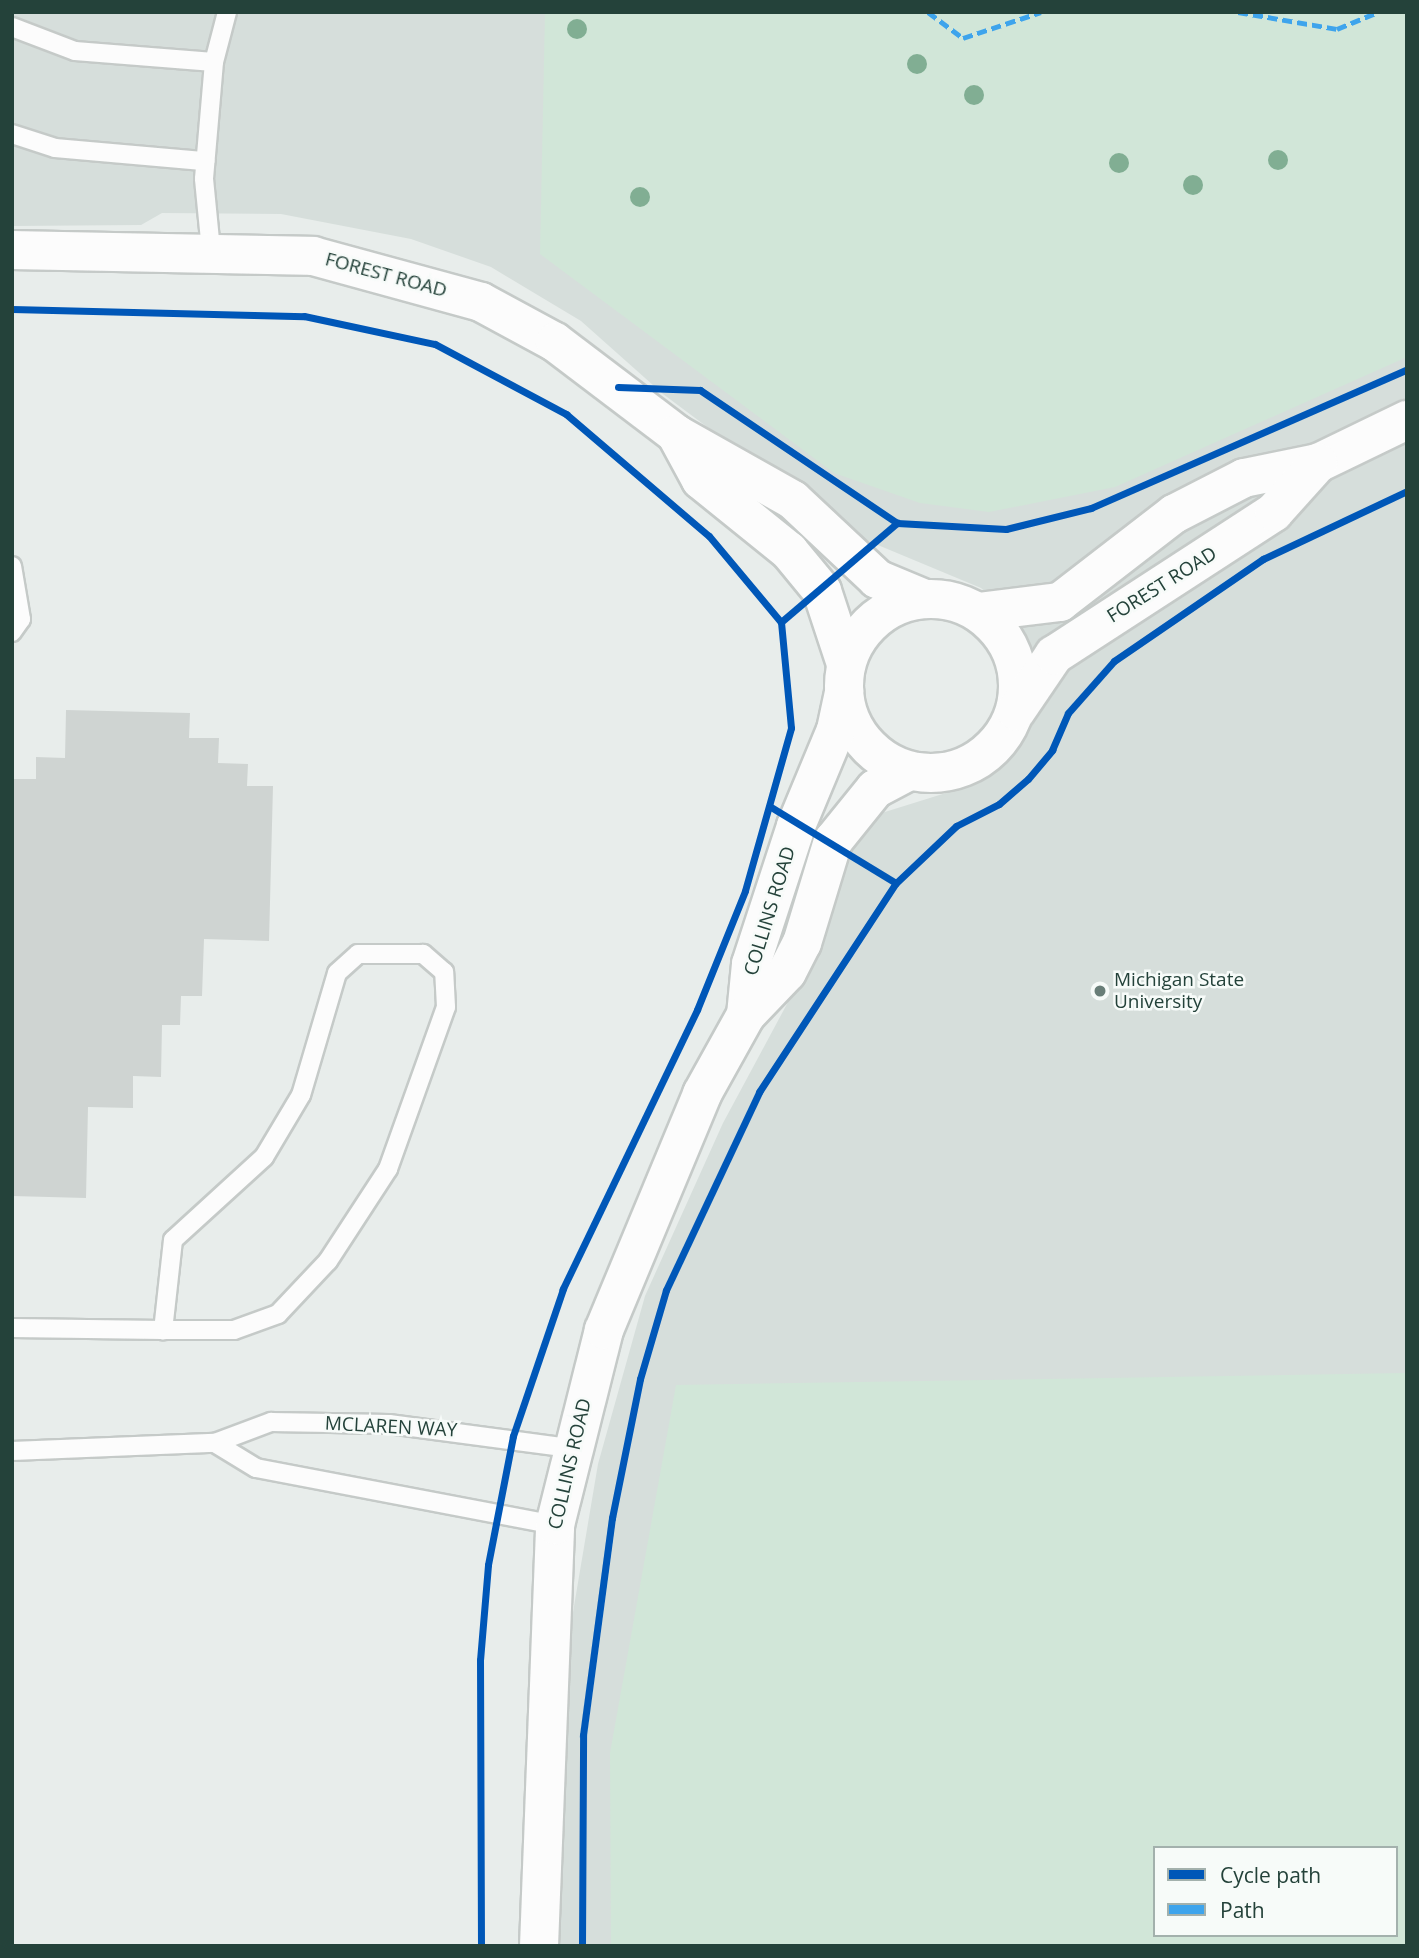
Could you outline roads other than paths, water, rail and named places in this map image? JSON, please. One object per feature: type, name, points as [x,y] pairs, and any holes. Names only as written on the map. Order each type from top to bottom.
[{"type":"street","name":"FOREST ROAD","points":[[12,250],[211,250],[356,263],[481,302],[555,342],[676,434],[793,500],[877,579],[925,599]]},
{"type":"street","name":"FOREST ROAD","points":[[978,612],[1060,602],[1174,514],[1244,478],[1318,463],[1407,420]]},
{"type":"street","name":"FOREST ROAD","points":[[676,434],[701,480],[789,551],[822,590],[845,677]]},
{"type":"street","name":"FOREST ROAD","points":[[1015,714],[1054,655],[1274,512],[1318,463]]},
{"type":"street","points":[[925,599],[978,612],[1014,656],[1015,714],[985,756],[961,769],[909,771],[863,741],[845,677],[876,619],[925,599]]},
{"type":"street","name":"COLLINS ROAD","points":[[746,1015],[751,964],[796,826],[836,730],[845,677]]},
{"type":"street","name":"COLLINS ROAD","points":[[539,1946],[555,1525],[570,1448],[632,1251],[702,1094],[746,1015],[792,962],[834,841],[875,789],[909,771]]},
{"type":"lane","points":[[211,250],[205,161],[214,62],[227,12]]},
{"type":"lane","points":[[12,27],[75,51],[214,62]]},
{"type":"lane","points":[[12,134],[55,148],[205,161]]},
{"type":"lane","points":[[12,566],[21,619],[12,632]]},
{"type":"lane","points":[[12,1328],[163,1330],[234,1330],[278,1314],[328,1261],[387,1169],[446,1007],[444,972],[423,954],[358,954],[337,973],[301,1095],[264,1157],[173,1240],[163,1330]]},
{"type":"lane","name":"MCLAREN WAY","points":[[12,1451],[215,1443],[271,1422],[350,1423],[513,1436],[570,1448]]},
{"type":"lane","points":[[215,1443],[256,1468],[555,1525]]},
{"type":"place","name":"Michigan State University","points":[[1100,991]]}]
